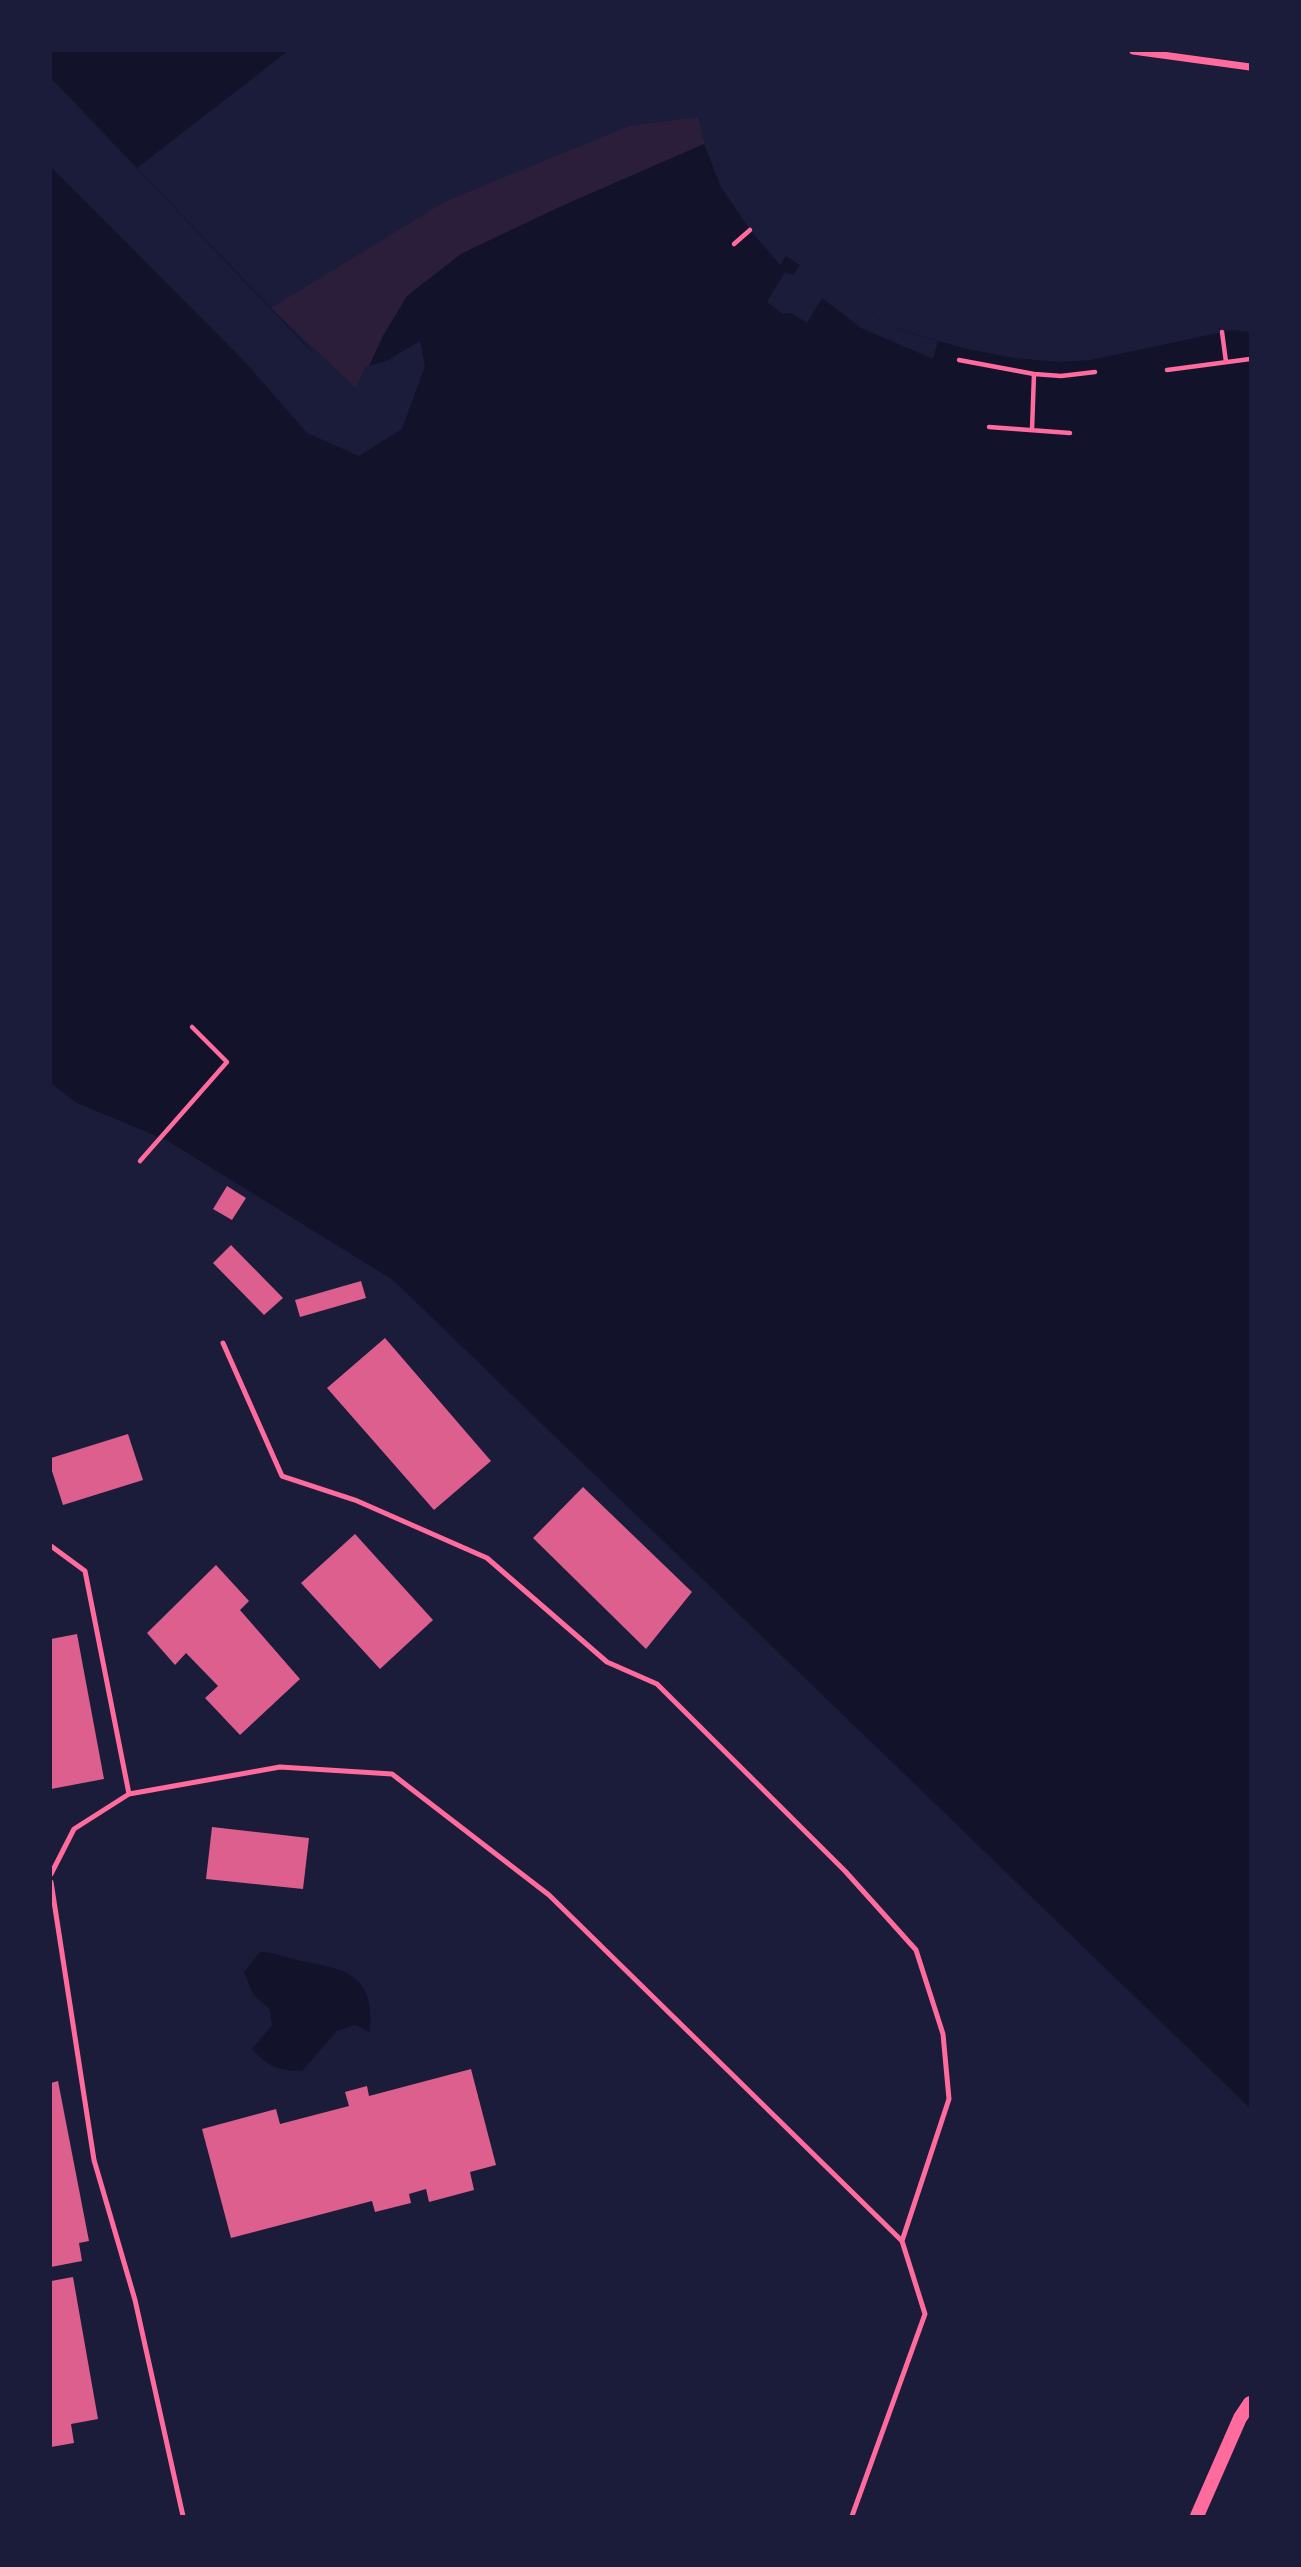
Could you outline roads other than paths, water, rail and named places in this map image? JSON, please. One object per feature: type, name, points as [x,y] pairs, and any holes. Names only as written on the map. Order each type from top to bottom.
[{"type":"main road","points":[[1197,2516],[1240,2418],[1250,2403]]},
{"type":"street","points":[[1137,51],[1250,67]]},
{"type":"lane","points":[[223,1343],[282,1476],[355,1500],[487,1558],[607,1662],[657,1684],[845,1871],[916,1950],[943,2034],[949,2099],[902,2241]]},
{"type":"lane","points":[[51,1546],[85,1571],[129,1794]]},
{"type":"lane","points":[[51,1874],[74,1829],[129,1794],[280,1767],[392,1774],[548,1895],[902,2241],[925,2314],[852,2516]]},
{"type":"lane","points":[[51,1882],[94,2160],[135,2300],[183,2516]]}]
